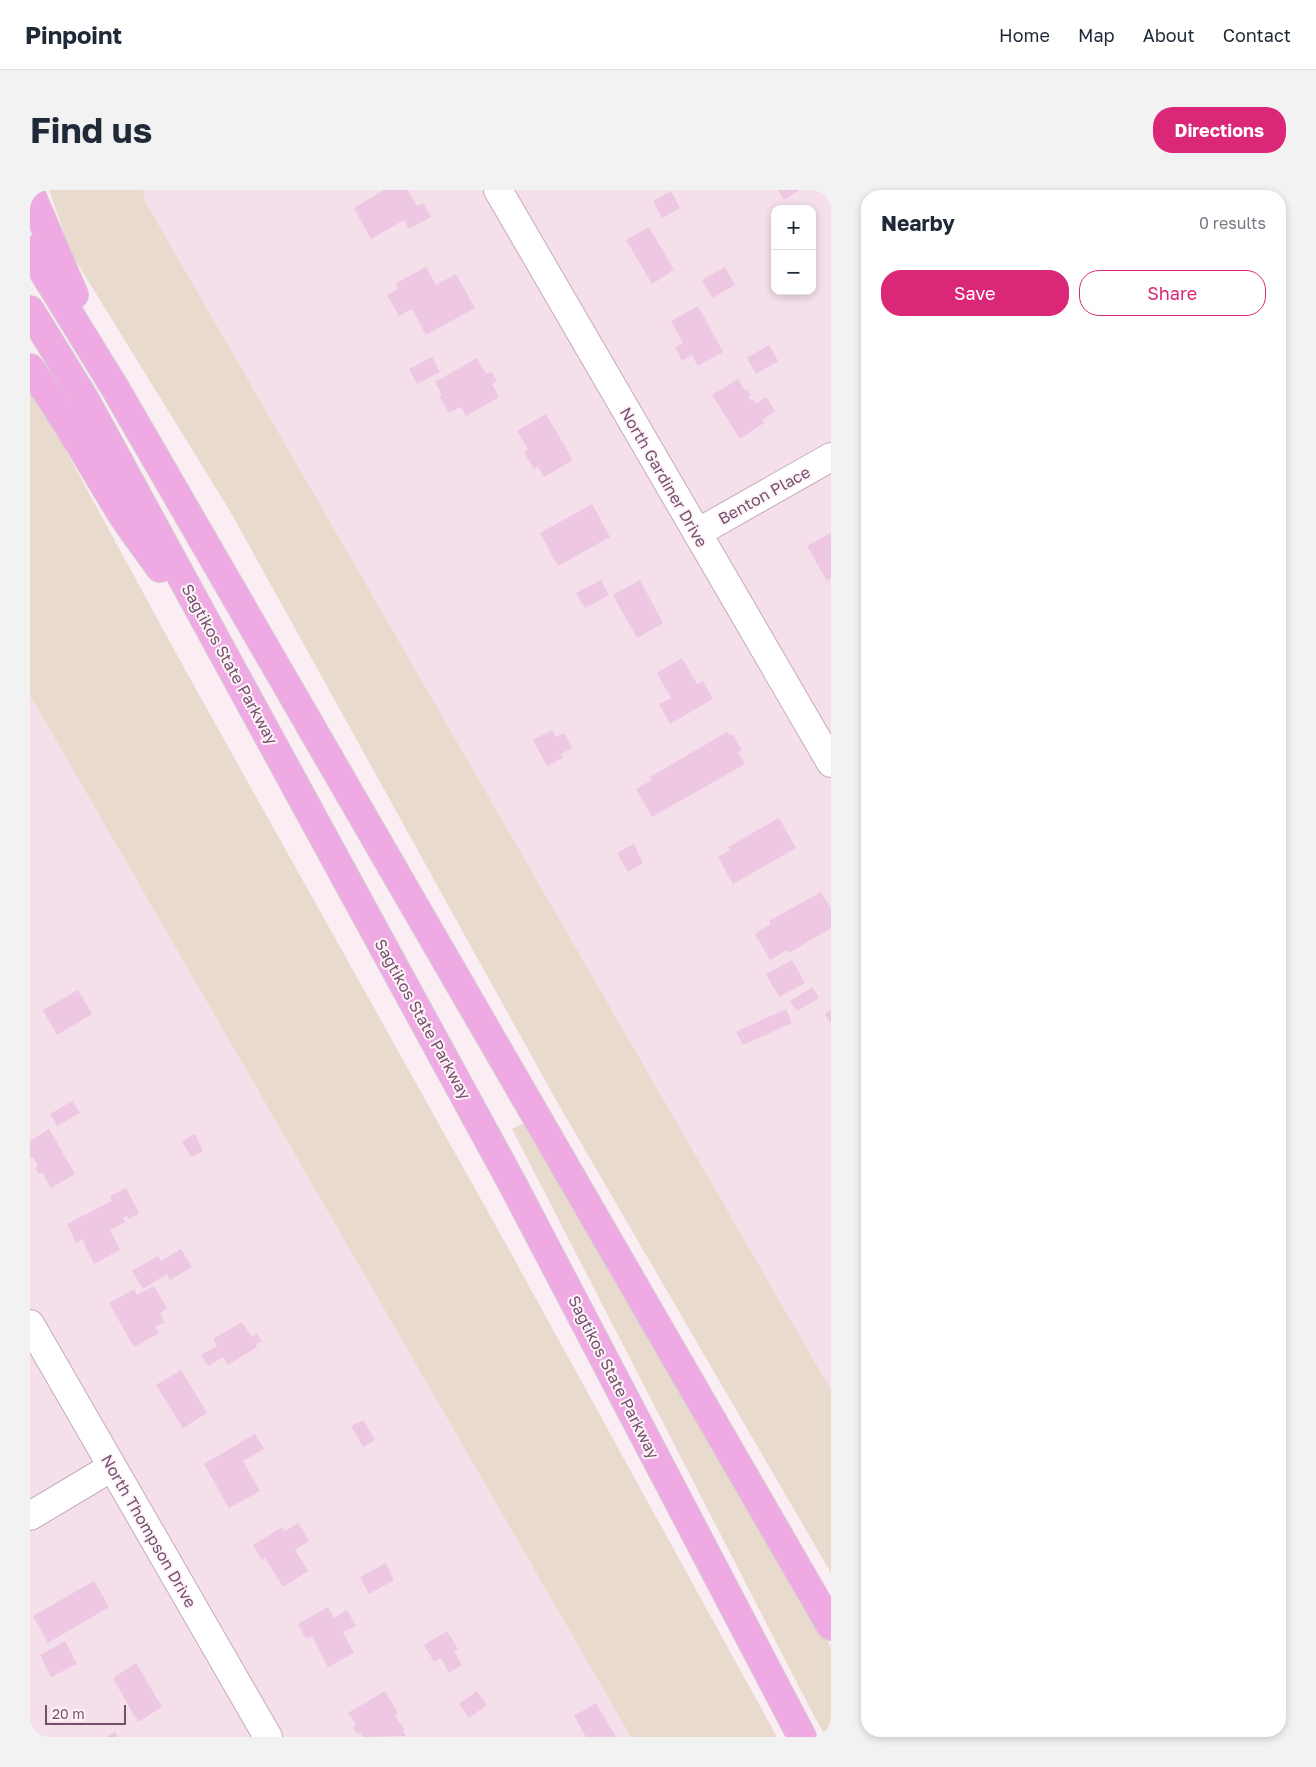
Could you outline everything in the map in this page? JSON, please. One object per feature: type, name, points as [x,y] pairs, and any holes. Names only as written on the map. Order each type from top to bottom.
[{"type":"highway","points":[[30,192],[115,388]]},
{"type":"highway","points":[[30,250],[115,388],[831,1626]]},
{"type":"highway","name":"Sagtikos State Parkway","points":[[30,310],[84,398],[512,1183],[802,1737]]},
{"type":"highway","points":[[30,368],[70,428],[119,511],[231,666]]},
{"type":"street","name":"North Gardiner Drive","points":[[498,190],[831,763]]},
{"type":"street","name":"Benton Place","points":[[697,533],[831,457]]},
{"type":"street","name":"North Thompson Drive","points":[[30,1324],[268,1737]]},
{"type":"street","points":[[30,1516],[112,1467]]},
{"type":"shaded area","points":[[49,190],[143,190],[146,203],[831,1390],[831,1573],[556,1100],[230,511],[71,253]]},
{"type":"shaded area","points":[[143,190],[831,190],[831,1390],[146,203]]},
{"type":"shaded area","points":[[30,388],[507,1246],[777,1737],[631,1737],[30,695]]},
{"type":"shaded area","points":[[30,695],[631,1737],[30,1737]]},
{"type":"shaded area","points":[[524,1123],[831,1647],[831,1737],[826,1737],[814,1716],[512,1129]]},
{"type":"building","points":[[384,190],[408,190],[417,206],[423,203],[431,217],[409,229],[404,220],[371,239],[354,208]]},
{"type":"building","points":[[778,190],[797,190],[798,191],[784,200]]},
{"type":"building","points":[[671,191],[680,208],[662,218],[653,201]]},
{"type":"building","points":[[649,227],[674,270],[652,284],[626,240]]},
{"type":"building","points":[[426,267],[436,285],[456,274],[475,308],[426,335],[412,309],[399,316],[387,295],[398,289],[396,283]]},
{"type":"building","points":[[725,267],[735,285],[712,298],[702,280]]},
{"type":"building","points":[[698,306],[723,352],[698,366],[692,355],[682,361],[675,347],[683,343],[671,321]]},
{"type":"building","points":[[769,345],[778,361],[756,374],[747,358]]},
{"type":"building","points":[[432,357],[440,372],[417,384],[409,369]]},
{"type":"building","points":[[477,358],[486,374],[491,372],[497,381],[492,384],[499,397],[466,416],[461,407],[449,413],[439,396],[442,395],[435,382]]},
{"type":"building","points":[[738,379],[745,391],[747,389],[751,395],[748,397],[751,401],[754,400],[756,404],[766,397],[775,411],[762,420],[764,423],[740,439],[712,395]]},
{"type":"building","points":[[546,414],[573,460],[544,477],[538,467],[534,469],[524,452],[528,449],[517,431]]},
{"type":"building","points":[[592,504],[610,537],[558,566],[540,533]]},
{"type":"building","points":[[831,533],[831,578],[827,581],[807,546]]},
{"type":"building","points":[[601,580],[609,595],[585,608],[576,593]]},
{"type":"building","points":[[640,580],[663,623],[637,638],[613,595]]},
{"type":"building","points":[[682,658],[697,684],[703,681],[713,699],[670,724],[659,704],[671,698],[657,673]]},
{"type":"building","points":[[552,730],[556,737],[564,733],[572,748],[561,754],[563,758],[547,766],[533,740]]},
{"type":"building","points":[[727,732],[730,736],[733,734],[742,750],[738,752],[745,764],[652,817],[636,789],[652,780],[650,777]]},
{"type":"building","points":[[779,818],[796,848],[733,884],[718,857],[730,850],[728,847]]},
{"type":"building","points":[[634,844],[643,863],[628,872],[617,853]]},
{"type":"building","points":[[821,892],[831,909],[831,928],[789,953],[787,950],[770,960],[755,934],[771,924],[769,921]]},
{"type":"building","points":[[792,960],[805,983],[779,997],[766,974]]},
{"type":"building","points":[[812,987],[819,998],[797,1011],[790,1001]]},
{"type":"building","points":[[78,990],[92,1014],[57,1035],[43,1010]]},
{"type":"building","points":[[786,1009],[792,1023],[743,1045],[736,1032]]},
{"type":"building","points":[[831,1010],[831,1024],[825,1014]]},
{"type":"building","points":[[72,1101],[80,1113],[57,1126],[50,1114]]},
{"type":"building","points":[[49,1129],[75,1174],[51,1188],[42,1172],[39,1174],[35,1168],[38,1166],[33,1157],[30,1159],[30,1141]]},
{"type":"building","points":[[195,1134],[203,1151],[191,1157],[182,1141]]},
{"type":"building","points":[[126,1188],[139,1213],[128,1219],[127,1216],[123,1218],[126,1222],[110,1230],[120,1250],[94,1264],[82,1239],[76,1243],[67,1224],[112,1201],[110,1196]]},
{"type":"building","points":[[181,1249],[192,1267],[170,1280],[167,1274],[143,1289],[132,1271],[158,1256],[161,1261]]},
{"type":"building","points":[[154,1286],[167,1308],[160,1313],[165,1322],[155,1327],[159,1333],[134,1347],[109,1303],[134,1289],[137,1295]]},
{"type":"building","points":[[242,1322],[252,1337],[257,1334],[262,1341],[256,1344],[257,1347],[228,1365],[223,1357],[208,1366],[201,1355],[217,1346],[213,1339]]},
{"type":"building","points":[[181,1370],[207,1413],[183,1428],[156,1385]]},
{"type":"building","points":[[363,1420],[375,1440],[363,1447],[351,1426]]},
{"type":"building","points":[[255,1434],[264,1449],[243,1461],[260,1491],[229,1508],[204,1464]]},
{"type":"building","points":[[298,1523],[309,1541],[295,1550],[308,1571],[283,1587],[265,1558],[262,1560],[253,1545],[282,1527],[285,1531]]},
{"type":"building","points":[[386,1563],[394,1580],[369,1594],[360,1577]]},
{"type":"building","points":[[94,1581],[109,1607],[48,1643],[33,1616]]},
{"type":"building","points":[[328,1607],[334,1618],[347,1610],[356,1626],[343,1632],[354,1653],[328,1667],[312,1636],[306,1639],[298,1624]]},
{"type":"building","points":[[447,1631],[458,1649],[454,1651],[462,1665],[449,1673],[441,1658],[434,1662],[424,1645]]},
{"type":"building","points":[[65,1641],[77,1664],[51,1677],[40,1655]]},
{"type":"building","points":[[136,1663],[162,1707],[138,1722],[113,1678]]},
{"type":"building","points":[[385,1691],[398,1713],[395,1716],[405,1730],[403,1731],[406,1736],[363,1737],[360,1732],[357,1734],[353,1727],[356,1725],[348,1713]]},
{"type":"building","points":[[477,1691],[487,1705],[469,1718],[459,1704]]},
{"type":"building","points":[[596,1703],[616,1737],[586,1737],[574,1716]]},
{"type":"building","points":[[115,1732],[118,1737],[107,1737]]}]
